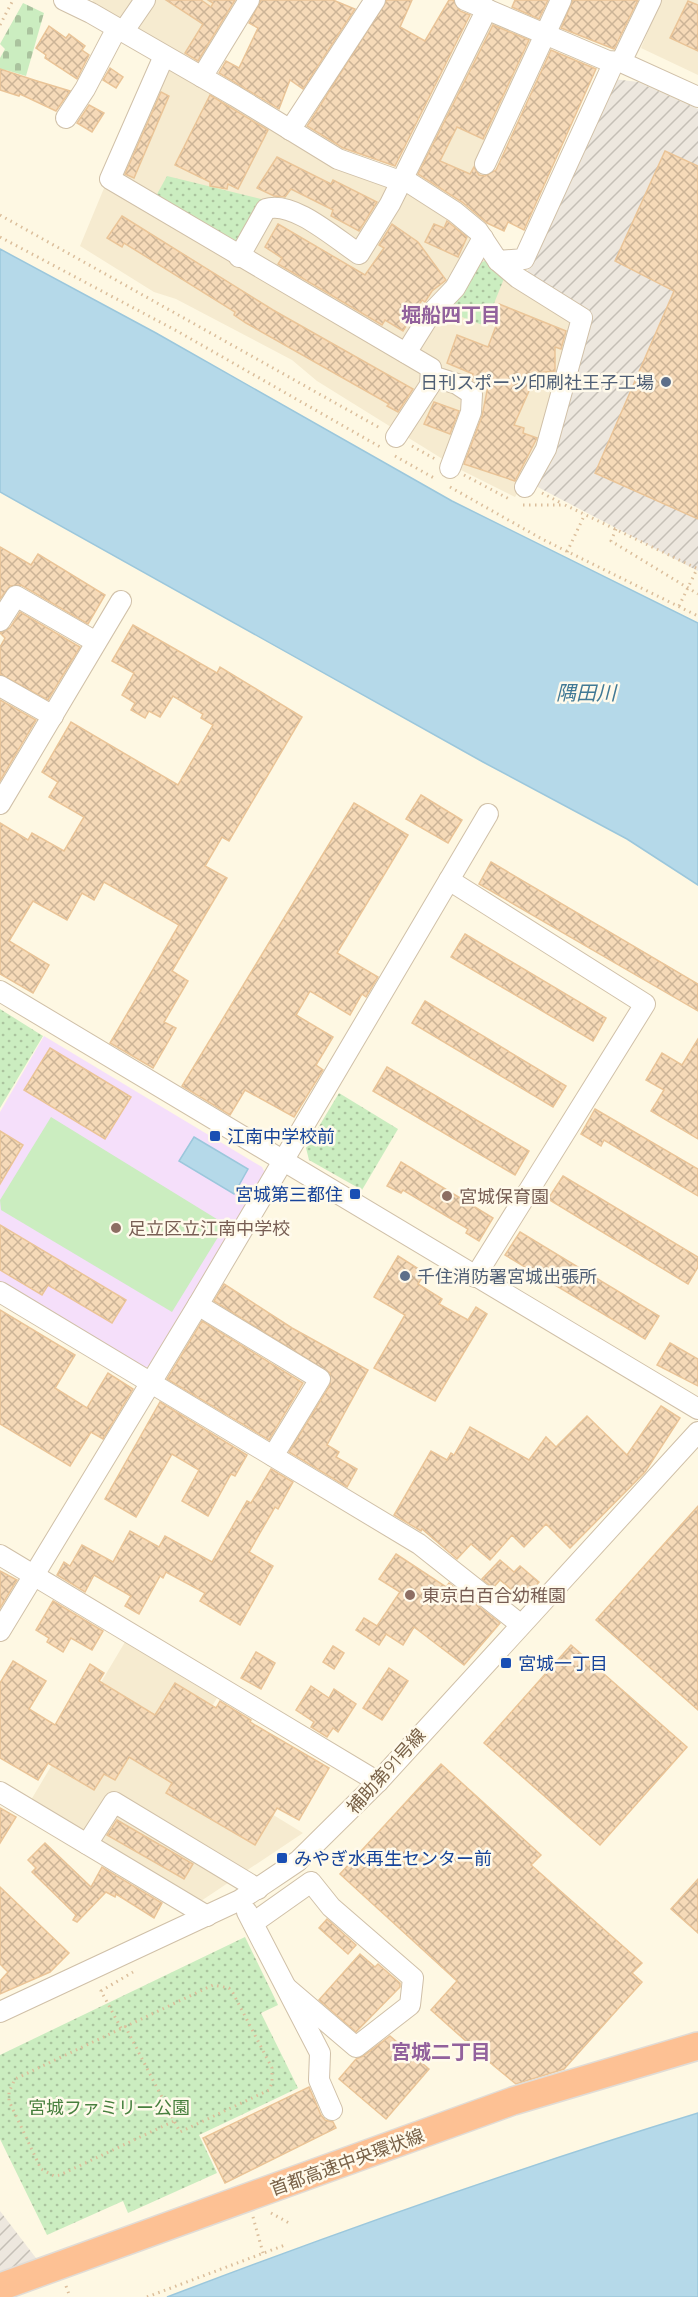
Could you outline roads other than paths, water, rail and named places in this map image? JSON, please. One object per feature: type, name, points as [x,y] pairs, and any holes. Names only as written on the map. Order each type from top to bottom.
[{"type":"highway","name":"首都高速中央環状線","points":[[0,2287],[513,2101],[698,2046]]},
{"type":"highway","name":"首都高速中央環状線","points":[[0,2295],[515,2109],[698,2053]]},
{"type":"street","points":[[64,0],[84,4],[120,30],[338,159],[401,179],[455,212],[483,238],[498,261],[518,278],[582,318],[546,449],[525,487]]},
{"type":"street","points":[[66,118],[120,30],[146,0]]},
{"type":"street","points":[[202,77],[249,0]]},
{"type":"street","points":[[290,130],[375,0]]},
{"type":"street","points":[[465,0],[608,62],[617,62],[698,97]]},
{"type":"street","points":[[485,164],[561,0]]},
{"type":"street","points":[[498,261],[524,259],[617,62],[651,0]]},
{"type":"street","points":[[239,257],[266,209],[275,206],[292,210],[359,254],[378,226],[487,9]]},
{"type":"street","points":[[164,56],[110,179],[431,368],[430,385],[396,437]]},
{"type":"street","points":[[406,353],[431,313],[455,288],[483,238]]},
{"type":"street","points":[[432,376],[457,384],[472,394],[471,412],[445,478]]},
{"type":"street","points":[[0,621],[16,596],[96,642]]},
{"type":"street","points":[[3,793],[53,716],[121,601]]},
{"type":"street","points":[[0,686],[53,716]]},
{"type":"street","points":[[0,1631],[198,1305],[488,814]]},
{"type":"street","points":[[449,880],[645,1004],[476,1277]]},
{"type":"street","points":[[0,991],[698,1409]]},
{"type":"street","points":[[0,1292],[419,1544],[520,1624]]},
{"type":"street","points":[[198,1305],[320,1379],[273,1456]]},
{"type":"street","name":"補助第91号線","points":[[0,2012],[240,1900],[306,1855],[378,1782],[520,1624],[698,1432]]},
{"type":"street","points":[[0,1555],[378,1782]]},
{"type":"street","points":[[0,1792],[207,1916]]},
{"type":"street","points":[[87,1844],[114,1802],[258,1889]]},
{"type":"street","points":[[253,1923],[311,1882],[331,1907],[413,1978],[411,2005],[356,2047],[287,1988]]},
{"type":"street","points":[[240,1900],[320,2053],[319,2079],[332,2110]]},
{"type":"water","name":"隅田川","points":[[0,249],[156,333],[452,501],[698,623],[698,885],[627,839],[483,762],[0,492]]},
{"type":"water","points":[[194,1137],[248,1169],[234,1194],[179,1161]]},
{"type":"water","points":[[698,2113],[698,2297],[167,2297],[431,2200]]},
{"type":"place","name":"日刊スポーツ印刷社王子工場","points":[[666,382]]},
{"type":"place","name":"江南中学校前","points":[[215,1136]]},
{"type":"place","name":"宮城第三都住","points":[[355,1194]]},
{"type":"place","name":"宮城保育園","points":[[447,1196]]},
{"type":"place","name":"足立区立江南中学校","points":[[116,1228]]},
{"type":"place","name":"千住消防署宮城出張所","points":[[405,1276]]},
{"type":"place","name":"東京白百合幼稚園","points":[[410,1595]]},
{"type":"place","name":"宮城一丁目","points":[[506,1663]]},
{"type":"place","name":"みやぎ水再生センター前","points":[[282,1858]]},
{"type":"district","name":"堀船四丁目","points":[[451,314]]},
{"type":"district","name":"宮城二丁目","points":[[441,2051]]},
{"type":"park label","name":"宮城ファミリー公園","points":[[109,2107]]}]
